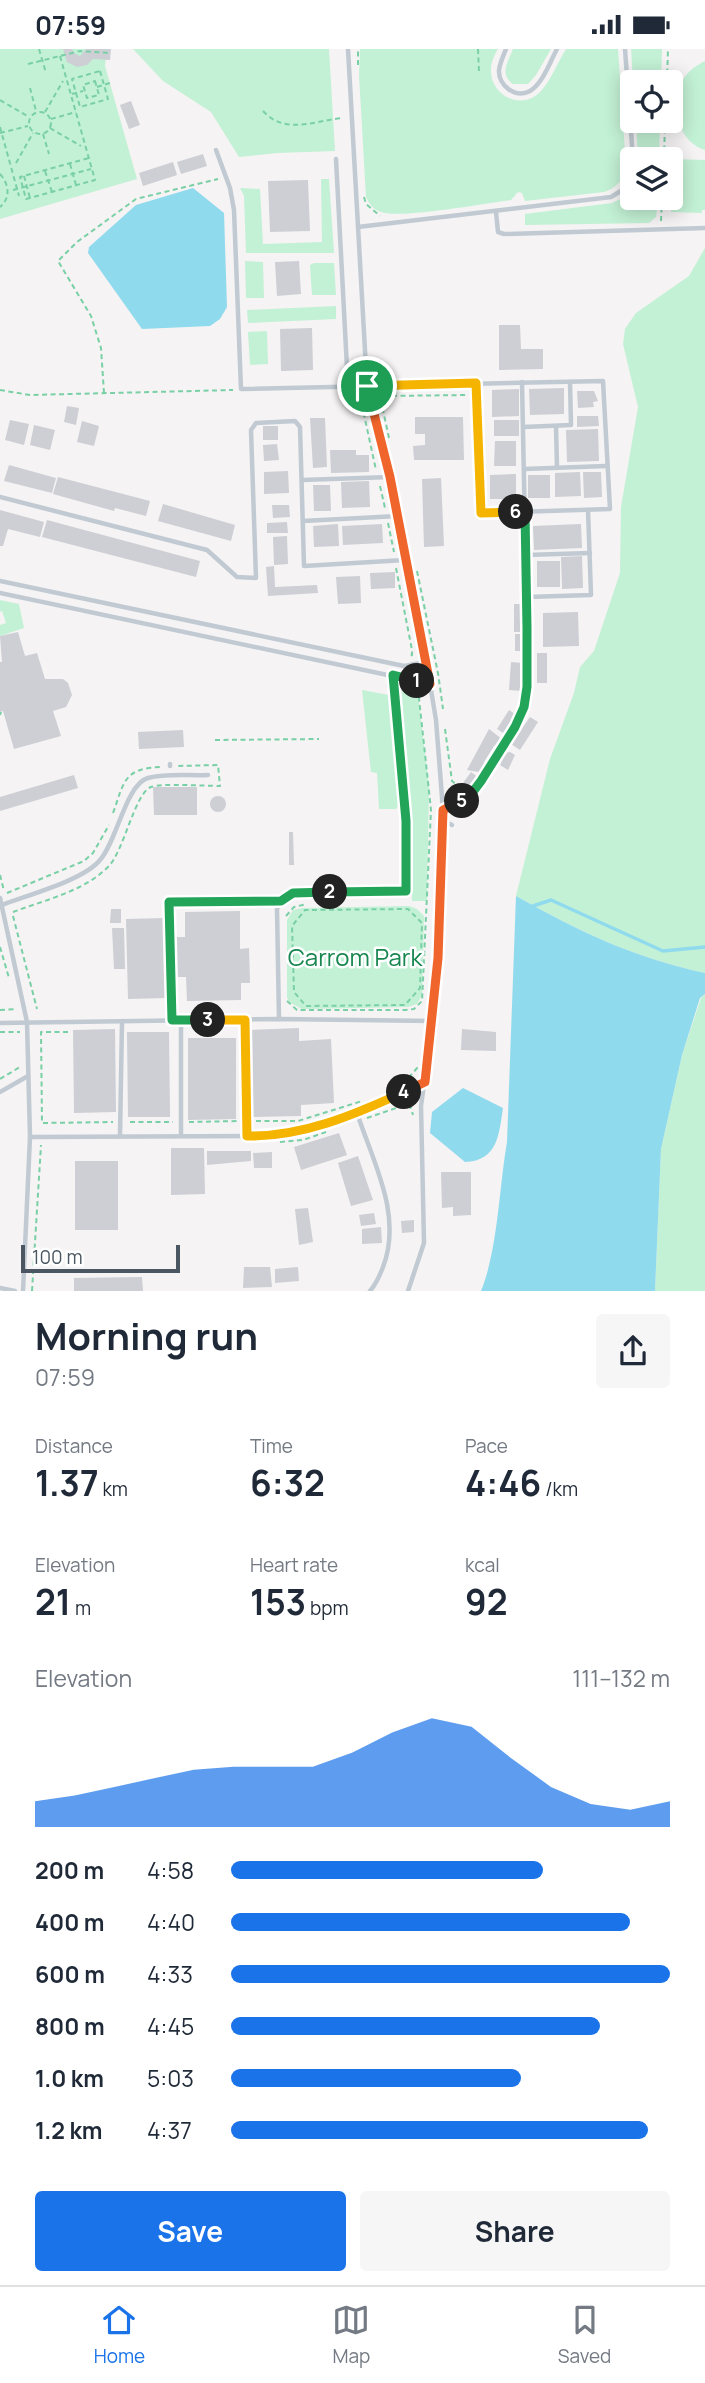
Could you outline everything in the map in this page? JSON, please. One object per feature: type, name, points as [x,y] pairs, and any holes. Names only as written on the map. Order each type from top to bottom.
[{"type":"lane","points":[[348,49],[367,386],[390,477],[430,684],[436,720],[443,810],[433,1021],[421,1105],[424,1243],[408,1291]]},
{"type":"lane","points":[[506,49],[499,74],[503,85],[520,93],[529,91],[540,82],[557,49]]},
{"type":"lane","points":[[625,49],[632,147]]},
{"type":"lane","points":[[216,150],[234,210],[241,390],[476,383],[603,381],[610,509],[481,513],[476,383]]},
{"type":"lane","points":[[336,159],[348,387]]},
{"type":"lane","points":[[358,227],[611,197],[620,191]]},
{"type":"lane","points":[[496,212],[496,227],[498,232],[504,234],[705,228]]},
{"type":"lane","points":[[523,427],[571,425],[570,381]]},
{"type":"lane","points":[[443,810],[469,797],[515,727],[524,707],[527,687],[527,597],[522,382]]},
{"type":"lane","points":[[0,497],[207,551],[237,577],[256,578],[251,430],[256,422],[295,421],[300,427],[304,566],[405,560]]},
{"type":"lane","points":[[556,426],[557,468]]},
{"type":"lane","points":[[524,469],[607,466]]},
{"type":"lane","points":[[302,480],[390,477]]},
{"type":"lane","points":[[527,597],[592,595],[587,510]]},
{"type":"lane","points":[[303,521],[398,516]]},
{"type":"lane","points":[[526,555],[590,553]]},
{"type":"lane","points":[[0,581],[404,666],[426,662]]},
{"type":"lane","points":[[0,593],[430,684]]},
{"type":"lane","points":[[279,1019],[277,909],[281,901],[293,893],[406,891],[406,821],[393,675]]},
{"type":"lane","points":[[2,905],[86,872],[100,860],[113,839],[134,787],[145,779],[208,775]]},
{"type":"lane","points":[[442,820],[452,825]]},
{"type":"lane","points":[[0,898],[27,1022],[30,1137],[23,1291]]},
{"type":"lane","points":[[172,1020],[169,902],[281,901]]},
{"type":"lane","points":[[0,1023],[279,1019],[433,1021]]},
{"type":"lane","points":[[181,1020],[181,1135]]},
{"type":"lane","points":[[245,1020],[247,1136]]},
{"type":"lane","points":[[120,1136],[122,1021]]},
{"type":"lane","points":[[0,1091],[28,1076]]},
{"type":"lane","points":[[30,1137],[247,1136],[293,1133],[356,1113],[425,1082]]},
{"type":"lane","points":[[356,1113],[389,1208],[391,1235],[388,1252],[370,1291]]},
{"type":"lane","points":[[0,1288],[15,1291]]},
{"type":"path","points":[[39,49],[46,73]]},
{"type":"path","points":[[357,74],[358,49]]},
{"type":"path","points":[[478,49],[479,72]]},
{"type":"path","points":[[667,70],[668,49]]},
{"type":"path","points":[[28,64],[80,51],[111,53]]},
{"type":"path","points":[[60,56],[88,149],[95,180],[26,199],[20,177],[89,158]]},
{"type":"path","points":[[100,71],[108,99],[80,107],[72,79],[86,75],[100,71]]},
{"type":"path","points":[[86,75],[88,83]]},
{"type":"path","points":[[45,113],[63,81]]},
{"type":"path","points":[[94,81],[99,95],[87,98],[83,85],[88,83],[94,81]]},
{"type":"path","points":[[96,87],[113,82]]},
{"type":"path","points":[[30,88],[37,112]]},
{"type":"path","points":[[71,95],[84,90]]},
{"type":"path","points":[[93,96],[94,103]]},
{"type":"path","points":[[0,100],[30,118]]},
{"type":"path","points":[[263,111],[273,122],[289,126],[351,118]]},
{"type":"path","points":[[37,112],[45,113],[50,120],[49,128],[43,133],[34,132],[29,125],[30,118],[37,112]]},
{"type":"path","points":[[50,120],[76,112]]},
{"type":"path","points":[[1,133],[29,125]]},
{"type":"path","points":[[0,127],[19,196]]},
{"type":"path","points":[[49,128],[80,146]]},
{"type":"path","points":[[16,163],[34,132]]},
{"type":"path","points":[[43,133],[49,155]]},
{"type":"path","points":[[70,163],[76,185]]},
{"type":"path","points":[[13,190],[92,169]]},
{"type":"path","points":[[45,170],[51,192]]},
{"type":"path","points":[[0,174],[8,192],[7,199],[0,207]]},
{"type":"path","points":[[24,175],[30,198]]},
{"type":"path","points":[[104,393],[101,348],[91,316],[58,261],[77,242],[136,199],[226,177]]},
{"type":"path","points":[[364,196],[371,209],[388,218]]},
{"type":"path","points":[[661,229],[662,210]]},
{"type":"path","points":[[0,390],[30,395],[241,390]]},
{"type":"path","points":[[389,439],[381,401],[386,396],[469,395]]},
{"type":"path","points":[[360,396],[412,650],[412,655],[402,659]]},
{"type":"path","points":[[416,567],[438,673],[443,713]]},
{"type":"path","points":[[286,999],[288,1004],[297,1010],[406,1010],[414,1009],[422,1002],[431,810],[419,692],[415,686]]},
{"type":"path","points":[[445,727],[452,781],[458,786]]},
{"type":"path","points":[[215,740],[319,739]]},
{"type":"path","points":[[0,875],[5,894],[84,861],[99,844],[123,783],[144,767],[218,765]]},
{"type":"path","points":[[285,918],[294,907],[307,904]]},
{"type":"path","points":[[408,908],[422,923],[420,988],[405,1005],[306,1006],[294,992],[293,958],[292,926],[305,910],[408,908]]},
{"type":"path","points":[[0,947],[10,984]]},
{"type":"path","points":[[278,958],[293,958]]},
{"type":"path","points":[[0,1010],[17,1009]]},
{"type":"path","points":[[0,1032],[21,1032]]},
{"type":"path","points":[[68,1032],[41,1032],[42,1123],[298,1121],[361,1101]]},
{"type":"path","points":[[0,1079],[22,1066]]},
{"type":"path","points":[[400,1086],[419,1066]]},
{"type":"path","points":[[32,1291],[41,1136]]},
{"type":"green space","points":[[0,49],[107,49],[105,66],[137,179],[0,219]]},
{"type":"green space","points":[[133,49],[329,49],[335,151],[239,157],[211,112],[163,81]]},
{"type":"green space","points":[[360,49],[498,49],[491,70],[496,87],[508,98],[525,100],[541,91],[566,49],[618,49],[620,133],[624,133],[625,147],[620,147],[620,180],[604,192],[525,201],[522,193],[518,192],[511,200],[464,207],[390,214],[378,211],[366,197]]},
{"type":"green space","points":[[513,49],[551,49],[528,84],[513,84],[506,76]]},
{"type":"green space","points":[[631,49],[662,49],[661,70],[632,70]]},
{"type":"green space","points":[[705,61],[705,150],[696,146],[683,132],[683,80]]},
{"type":"green space","points":[[637,133],[660,133],[659,147],[637,147]]},
{"type":"green space","points":[[683,159],[705,160],[705,210],[702,210],[702,213],[671,212],[683,210]]},
{"type":"green space","points":[[321,179],[329,179],[334,253],[246,253],[244,196],[240,188],[260,189],[263,244],[322,242]]},
{"type":"green space","points":[[620,199],[620,210],[657,210],[656,217],[649,223],[525,225],[525,214],[612,203]]},
{"type":"green space","points":[[705,248],[705,973],[679,967],[607,942],[516,896],[550,759],[574,693],[580,667],[594,651],[620,573],[621,507],[638,407],[623,344],[625,329],[636,313],[689,276]]},
{"type":"green space","points":[[245,261],[263,262],[264,298],[246,298]]},
{"type":"green space","points":[[334,263],[336,295],[312,295],[310,265]]},
{"type":"green space","points":[[336,306],[336,319],[248,323],[247,310]]},
{"type":"green space","points":[[267,331],[268,364],[250,365],[248,332]]},
{"type":"green space","points":[[0,600],[19,604],[24,628],[0,636],[0,625],[6,623],[2,611],[0,612]]},
{"type":"green space","points":[[402,685],[415,688],[418,695],[429,787],[427,901],[412,901],[411,809]]},
{"type":"green space","points":[[362,690],[389,695],[399,805],[396,809],[379,809],[377,773],[371,772]]},
{"type":"green space","name":"Carrom Park","points":[[409,906],[424,916],[422,995],[417,1004],[408,1007],[302,1009],[289,1002],[287,920],[293,910]]},
{"type":"green space","points":[[705,994],[705,1291],[655,1291],[661,1149],[682,1055],[701,998]]},
{"type":"water","points":[[193,188],[224,213],[227,307],[220,319],[210,326],[142,329],[88,253],[89,247],[136,205]]},
{"type":"water","points":[[516,896],[607,942],[679,967],[705,973],[705,994],[700,998],[682,1055],[661,1149],[655,1291],[481,1291],[495,1238],[507,1142]]},
{"type":"water","points":[[463,1088],[503,1108],[495,1144],[484,1157],[465,1162],[430,1133],[432,1112]]},
{"type":"building","points":[[63,49],[72,49],[80,56],[86,49],[111,49],[110,60],[93,59],[87,65],[77,67],[67,62]]},
{"type":"building","points":[[131,101],[140,125],[129,129],[120,105]]},
{"type":"building","points":[[203,154],[207,166],[181,174],[177,162]]},
{"type":"building","points":[[173,162],[177,175],[143,186],[139,173]]},
{"type":"building","points":[[308,180],[310,231],[270,232],[268,181]]},
{"type":"building","points":[[299,261],[301,294],[277,296],[275,262]]},
{"type":"building","points":[[499,325],[520,325],[521,349],[543,349],[543,369],[499,370]]},
{"type":"building","points":[[312,328],[313,370],[281,371],[280,329]]},
{"type":"building","points":[[564,388],[564,414],[530,415],[529,389]]},
{"type":"building","points":[[519,389],[519,416],[492,417],[492,390]]},
{"type":"building","points":[[577,391],[594,391],[598,401],[593,402],[594,407],[578,408]]},
{"type":"building","points":[[67,406],[79,408],[76,425],[64,422]]},
{"type":"building","points":[[577,416],[598,416],[599,426],[577,427]]},
{"type":"building","points":[[415,417],[463,417],[464,460],[414,460],[413,446],[425,445],[425,434],[415,434]]},
{"type":"building","points":[[310,418],[325,418],[327,467],[313,468]]},
{"type":"building","points":[[10,420],[29,424],[24,445],[5,440]]},
{"type":"building","points":[[494,420],[519,420],[519,436],[494,436]]},
{"type":"building","points":[[82,421],[99,426],[94,446],[77,442]]},
{"type":"building","points":[[34,425],[55,430],[50,450],[30,445]]},
{"type":"building","points":[[263,426],[278,426],[278,440],[263,440]]},
{"type":"building","points":[[598,429],[599,461],[567,462],[566,430]]},
{"type":"building","points":[[495,441],[516,441],[516,466],[494,466]]},
{"type":"building","points":[[277,444],[279,460],[264,461],[263,445]]},
{"type":"building","points":[[330,450],[356,450],[356,455],[369,455],[369,472],[331,473]]},
{"type":"building","points":[[9,465],[56,478],[52,493],[4,481]]},
{"type":"building","points":[[288,471],[289,493],[264,494],[264,472]]},
{"type":"building","points":[[580,472],[581,496],[555,497],[555,473]]},
{"type":"building","points":[[583,472],[601,472],[602,497],[584,498]]},
{"type":"building","points":[[516,474],[516,499],[490,499],[490,475]]},
{"type":"building","points":[[528,475],[550,475],[550,498],[528,498]]},
{"type":"building","points":[[58,477],[150,501],[146,516],[115,508],[114,511],[53,494]]},
{"type":"building","points":[[441,478],[444,546],[424,547],[422,479]]},
{"type":"building","points":[[369,481],[370,507],[342,508],[341,482]]},
{"type":"building","points":[[313,485],[330,485],[331,511],[314,511]]},
{"type":"building","points":[[163,504],[235,525],[231,541],[158,521]]},
{"type":"building","points":[[272,505],[289,505],[290,517],[273,518]]},
{"type":"building","points":[[0,510],[44,522],[40,537],[8,529],[3,546],[0,546]]},
{"type":"building","points":[[47,520],[200,561],[196,577],[42,537]]},
{"type":"building","points":[[287,522],[288,533],[267,533],[267,523]]},
{"type":"building","points":[[338,524],[339,546],[314,547],[313,526]]},
{"type":"building","points":[[382,524],[383,543],[343,545],[342,526]]},
{"type":"building","points":[[581,524],[582,548],[534,550],[533,526]]},
{"type":"building","points":[[287,536],[288,564],[274,565],[273,537]]},
{"type":"building","points":[[582,556],[583,588],[562,589],[561,557]]},
{"type":"building","points":[[537,561],[560,561],[560,587],[537,587]]},
{"type":"building","points":[[274,566],[275,587],[317,585],[318,593],[268,596],[266,567]]},
{"type":"building","points":[[395,572],[395,588],[371,589],[370,573]]},
{"type":"building","points":[[360,576],[361,603],[338,604],[336,577]]},
{"type":"building","points":[[514,604],[523,604],[524,632],[514,632]]},
{"type":"building","points":[[578,612],[579,646],[543,647],[543,613]]},
{"type":"building","points":[[18,632],[25,656],[37,653],[45,679],[63,679],[68,683],[72,695],[66,707],[53,711],[61,736],[14,749],[3,711],[0,712],[0,636]]},
{"type":"building","points":[[515,634],[523,634],[523,651],[515,651]]},
{"type":"building","points":[[537,653],[547,653],[547,683],[537,683]]},
{"type":"building","points":[[511,662],[523,663],[521,691],[509,690]]},
{"type":"building","points":[[509,710],[518,716],[506,735],[497,729]]},
{"type":"building","points":[[530,717],[538,722],[520,750],[511,744]]},
{"type":"building","points":[[489,729],[503,740],[494,746],[484,762],[484,773],[467,770]]},
{"type":"building","points":[[183,730],[184,747],[139,749],[138,732]]},
{"type":"building","points":[[505,753],[515,755],[508,770],[500,765]]},
{"type":"building","points":[[471,772],[479,778],[467,793],[460,787]]},
{"type":"building","points":[[74,775],[78,788],[0,811],[0,797]]},
{"type":"building","points":[[153,787],[197,787],[197,815],[154,815]]},
{"type":"building","points":[[215,796],[221,796],[226,804],[224,810],[215,812],[210,807],[210,801]]},
{"type":"building","points":[[289,832],[293,832],[294,865],[289,865]]},
{"type":"building","points":[[111,909],[121,909],[121,923],[110,923]]},
{"type":"building","points":[[240,911],[240,949],[249,948],[250,983],[241,983],[241,1000],[187,1001],[186,977],[174,977],[174,937],[185,937],[185,912]]},
{"type":"building","points":[[165,918],[167,998],[128,999],[126,919]]},
{"type":"building","points":[[112,928],[124,928],[125,969],[114,969]]},
{"type":"building","points":[[299,1028],[299,1041],[331,1039],[334,1103],[301,1105],[301,1116],[253,1117],[250,1030]]},
{"type":"building","points":[[115,1029],[116,1112],[74,1113],[73,1030]]},
{"type":"building","points":[[462,1029],[496,1032],[496,1051],[461,1050]]},
{"type":"building","points":[[127,1032],[169,1032],[170,1117],[128,1117]]},
{"type":"building","points":[[188,1038],[236,1038],[236,1119],[188,1120]]},
{"type":"building","points":[[339,1133],[347,1155],[301,1170],[294,1147]]},
{"type":"building","points":[[171,1148],[204,1148],[205,1194],[171,1195]]},
{"type":"building","points":[[207,1151],[251,1151],[251,1161],[207,1165]]},
{"type":"building","points":[[272,1152],[272,1168],[254,1168],[253,1153]]},
{"type":"building","points":[[358,1156],[373,1200],[351,1206],[338,1163]]},
{"type":"building","points":[[75,1161],[118,1161],[118,1230],[75,1230]]},
{"type":"building","points":[[441,1172],[471,1172],[471,1215],[453,1216],[453,1207],[442,1208]]},
{"type":"building","points":[[308,1208],[313,1242],[299,1245],[295,1209]]},
{"type":"building","points":[[374,1213],[376,1224],[361,1226],[359,1215]]},
{"type":"building","points":[[414,1220],[414,1232],[402,1233],[401,1221]]},
{"type":"building","points":[[381,1227],[382,1243],[362,1244],[362,1229]]},
{"type":"building","points":[[244,1267],[270,1267],[272,1287],[243,1288]]},
{"type":"building","points":[[298,1267],[299,1281],[275,1283],[275,1269]]},
{"type":"building","points":[[142,1277],[143,1291],[74,1291],[74,1278]]},
{"type":"waterway","points":[[533,909],[533,906],[551,900],[663,951],[705,947]]},
{"type":"route","points":[[476,383],[481,513],[525,513],[527,687],[524,707],[515,727],[469,797],[443,810],[438,958],[425,1082],[356,1113],[293,1133],[247,1136],[245,1020],[172,1020],[169,902],[281,901],[293,893],[302,892],[406,891],[406,821],[393,675],[430,684],[390,477],[367,386],[476,383]]}]
